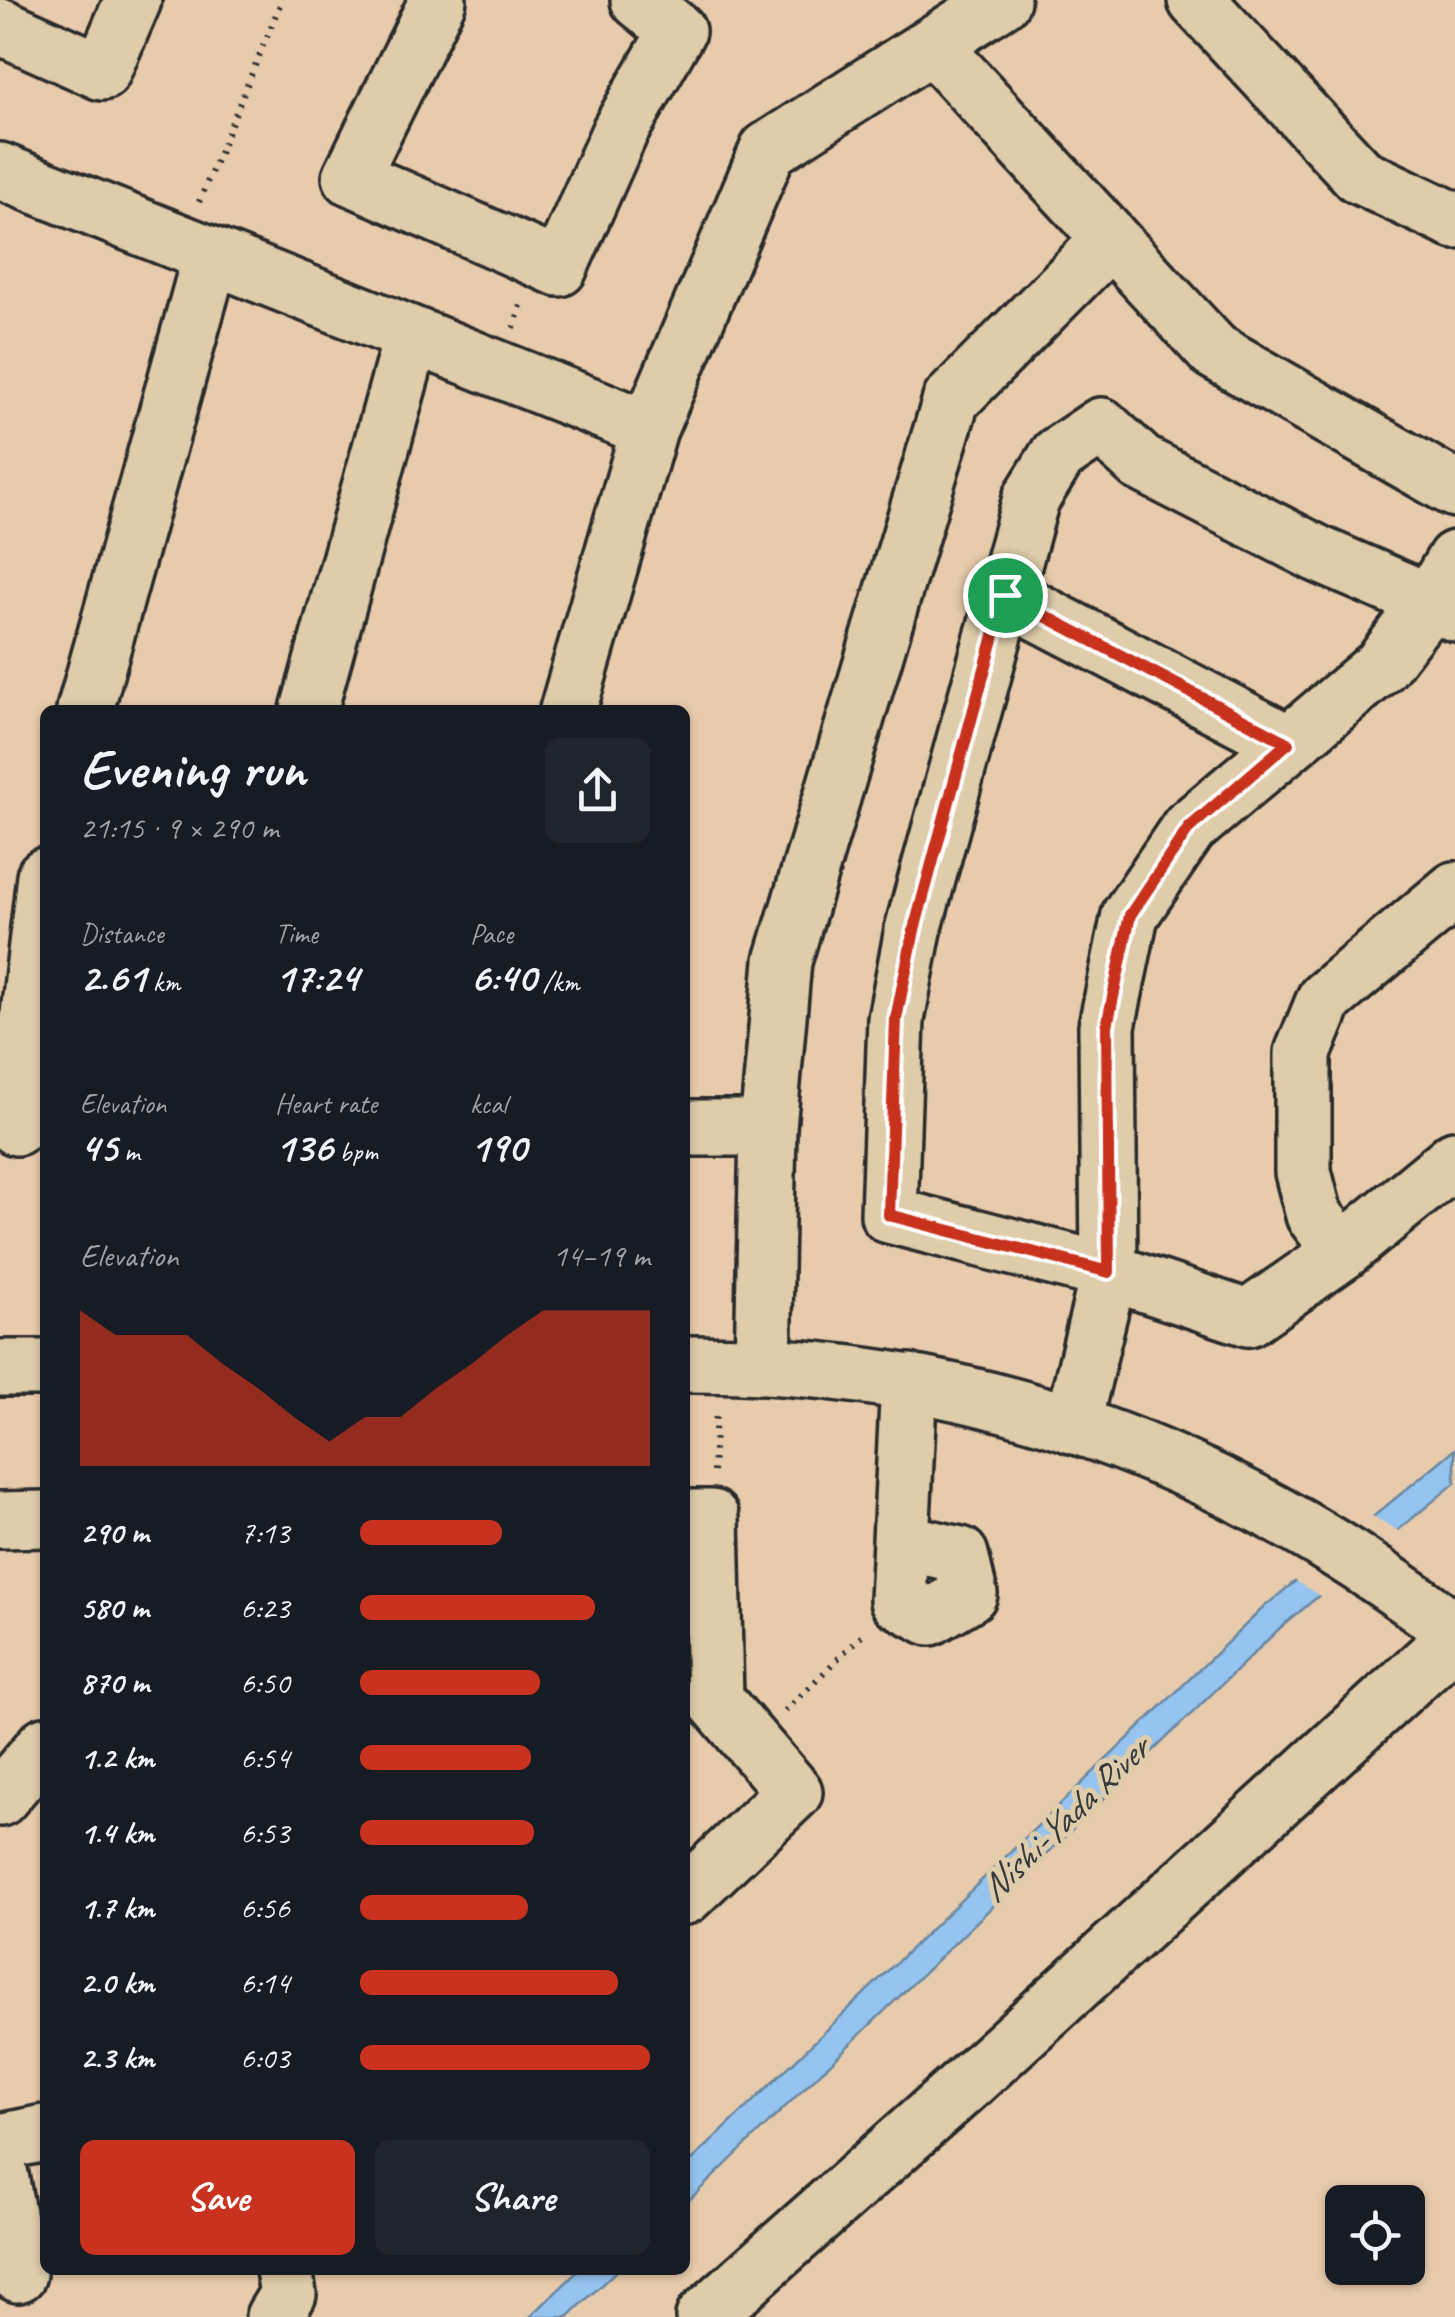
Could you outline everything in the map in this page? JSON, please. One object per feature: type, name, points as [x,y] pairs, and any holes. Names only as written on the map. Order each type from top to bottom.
[{"type":"street","points":[[0,26],[102,72],[133,0]]},
{"type":"street","points":[[438,0],[351,177],[560,268],[620,131],[678,31],[639,0]]},
{"type":"street","points":[[569,705],[649,430],[768,150],[1002,0]]},
{"type":"street","points":[[1196,0],[1360,176],[1455,222]]},
{"type":"street","points":[[932,44],[1214,351],[1455,489]]},
{"type":"street","points":[[3,185],[196,249],[649,430]]},
{"type":"street","points":[[704,2317],[972,2079],[1442,1623],[1261,1502],[1164,1456],[1072,1424],[909,1382],[722,1365],[768,1128],[782,962],[952,400],[1112,239]]},
{"type":"street","points":[[86,705],[196,249]]},
{"type":"street","points":[[310,705],[412,335]]},
{"type":"street","points":[[1072,1424],[1109,1272],[1107,1026],[1130,915],[1189,828],[1380,666],[1447,591],[1318,554],[1141,463],[1101,426],[1058,455],[1031,499],[914,930],[900,1001],[889,1215],[1109,1272],[1248,1318],[1342,1252],[1455,1160]]},
{"type":"street","points":[[1005,595],[1288,743]]},
{"type":"street","points":[[1342,1252],[1314,1215],[1302,1172],[1302,1054],[1325,1000],[1455,890]]},
{"type":"street","points":[[20,1127],[40,926]]},
{"type":"street","points":[[690,1128],[768,1128]]},
{"type":"street","points":[[0,1368],[40,1368]]},
{"type":"street","points":[[898,1600],[909,1382]]},
{"type":"street","points":[[690,1891],[794,1792],[715,1700],[698,1518]]},
{"type":"street","points":[[0,1520],[40,1519]]},
{"type":"street","points":[[0,1798],[40,1751]]},
{"type":"street","points":[[0,2142],[40,2134]]},
{"type":"street","points":[[0,2175],[21,2274]]},
{"type":"street","points":[[274,2317],[288,2294],[285,2275]]},
{"type":"path","points":[[196,249],[282,0]]},
{"type":"path","points":[[502,371],[535,257]]},
{"type":"path","points":[[698,1518],[722,1365]]},
{"type":"path","points":[[752,1744],[898,1600]]},
{"type":"water","name":"Nishi-Yada River","points":[[1455,1449],[1455,1483],[1280,1628],[690,2199],[690,2162],[1264,1607]]},
{"type":"water","points":[[574,2275],[612,2275],[568,2317],[530,2317]]},
{"type":"pier","points":[[1369,1514],[1402,1533],[1323,1598],[1291,1578]]},
{"type":"route","points":[[1005,595],[1288,743],[1189,828],[1130,915],[1107,1026],[1109,1272],[889,1215],[896,1019],[914,930],[1005,595]]}]
